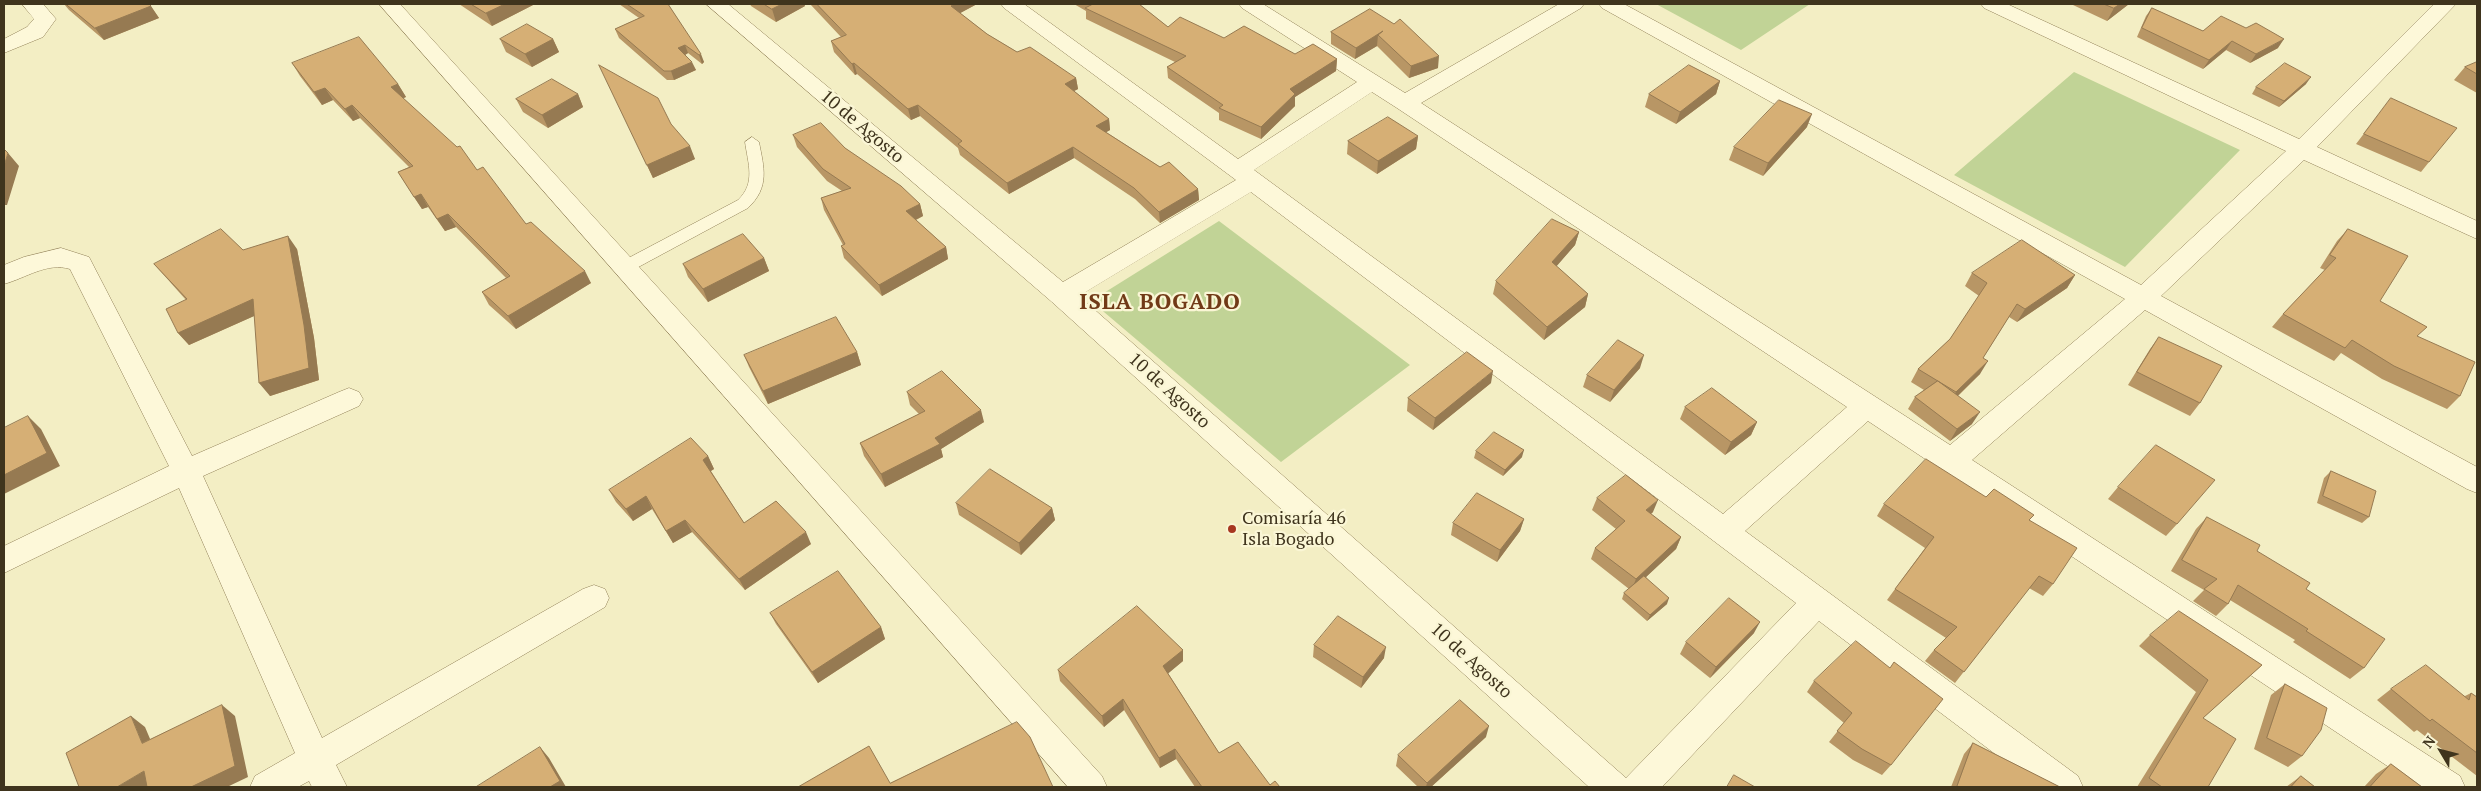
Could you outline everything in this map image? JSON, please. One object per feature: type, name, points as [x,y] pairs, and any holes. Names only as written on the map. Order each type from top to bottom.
[{"type":"street","points":[[4,47],[34,32],[45,20],[32,4]]},
{"type":"street","points":[[389,4],[1090,787]]},
{"type":"street","name":"10 de Agosto","points":[[716,4],[1061,295],[1613,787]]},
{"type":"street","points":[[1011,4],[1245,175],[2066,787]]},
{"type":"street","points":[[1249,4],[1405,103],[2448,787]]},
{"type":"street","points":[[1405,103],[1574,4]]},
{"type":"street","points":[[1609,4],[2477,481]]},
{"type":"street","points":[[1995,4],[2477,231]]},
{"type":"street","points":[[1951,461],[2144,297],[2303,148],[2446,4]]},
{"type":"street","points":[[1061,295],[1245,175],[1372,82]]},
{"type":"street","points":[[4,275],[32,263],[61,258],[80,263],[186,471],[315,760],[330,787]]},
{"type":"street","points":[[4,560],[186,471],[349,399]]},
{"type":"street","points":[[1724,531],[1866,406]]},
{"type":"street","points":[[267,787],[594,598]]},
{"type":"street","points":[[1639,787],[1817,602]]},
{"type":"lane","points":[[625,267],[743,204],[754,195],[758,187],[752,142]]},
{"type":"green space","points":[[1656,4],[1810,4],[1741,50]]},
{"type":"green space","points":[[2074,72],[2240,150],[2125,267],[1954,175]]},
{"type":"green space","points":[[1219,221],[1410,365],[1281,462],[1091,301]]},
{"type":"building","points":[[66,4],[149,4],[151,6],[95,28]]},
{"type":"building","points":[[471,4],[505,4],[486,13]]},
{"type":"building","points":[[627,4],[668,4],[701,54],[699,55],[685,45],[678,48],[692,62],[671,71],[664,71],[615,29],[644,16]]},
{"type":"building","points":[[764,4],[782,4],[772,9]]},
{"type":"building","points":[[817,4],[955,4],[951,6],[987,34],[1017,52],[1030,47],[1076,78],[1065,84],[1109,119],[1096,126],[1160,167],[1169,162],[1198,189],[1159,212],[1134,188],[1073,147],[1007,183],[958,144],[962,141],[918,105],[908,109],[854,63],[852,64],[831,41],[846,35]]},
{"type":"building","points":[[1093,4],[1139,4],[1168,27],[1180,17],[1224,38],[1244,26],[1295,54],[1313,44],[1337,59],[1290,89],[1295,94],[1261,127],[1219,108],[1223,105],[1167,67],[1186,56],[1085,8]]},
{"type":"building","points":[[2104,4],[2120,4],[2114,8]]},
{"type":"building","points":[[2152,8],[2203,31],[2221,16],[2246,28],[2256,23],[2284,39],[2256,54],[2232,41],[2209,60],[2142,28]]},
{"type":"building","points":[[1370,9],[1394,24],[1400,19],[1439,56],[1411,66],[1378,35],[1383,31],[1356,48],[1331,32]]},
{"type":"building","points":[[527,24],[553,39],[525,54],[500,39]]},
{"type":"building","points":[[359,37],[398,84],[391,87],[457,147],[460,146],[477,170],[483,167],[526,224],[531,222],[585,271],[508,316],[482,292],[510,276],[448,214],[437,219],[421,194],[414,197],[398,172],[413,166],[352,105],[345,109],[325,88],[314,92],[292,63]]},
{"type":"building","points":[[2477,62],[2477,74],[2465,67]]},
{"type":"building","points":[[2285,63],[2311,77],[2284,101],[2256,87]]},
{"type":"building","points":[[599,65],[658,98],[671,124],[690,146],[647,165]]},
{"type":"building","points":[[1689,65],[1720,81],[1680,112],[1649,94]]},
{"type":"building","points":[[552,79],[578,94],[542,115],[516,99]]},
{"type":"building","points":[[2391,98],[2457,128],[2429,162],[2364,134]]},
{"type":"building","points":[[1779,100],[1812,114],[1768,163],[1734,147]]},
{"type":"building","points":[[1388,117],[1418,136],[1378,161],[1348,141]]},
{"type":"building","points":[[821,123],[845,148],[901,186],[920,204],[906,211],[946,247],[879,285],[841,246],[845,244],[821,198],[851,188],[823,169],[793,135]]},
{"type":"building","points":[[4,149],[8,153],[4,166]]},
{"type":"building","points":[[1552,219],[1579,232],[1552,262],[1588,294],[1547,327],[1496,281]]},
{"type":"building","points":[[221,229],[243,250],[288,236],[304,325],[309,368],[259,383],[253,299],[178,333],[166,309],[187,299],[154,264]]},
{"type":"building","points":[[2348,229],[2408,256],[2380,301],[2427,327],[2417,336],[2475,362],[2460,396],[2394,366],[2352,340],[2345,348],[2283,314],[2336,258],[2330,255]]},
{"type":"building","points":[[743,234],[764,258],[703,289],[683,264]]},
{"type":"building","points":[[2022,240],[2075,275],[2025,309],[2017,304],[1983,358],[1988,361],[1956,392],[1918,369],[1950,339],[1987,283],[1972,273]]},
{"type":"building","points":[[836,317],[857,352],[763,391],[744,355]]},
{"type":"building","points":[[2159,337],[2222,366],[2200,403],[2137,372]]},
{"type":"building","points":[[1618,340],[1644,355],[1614,390],[1587,375]]},
{"type":"building","points":[[1467,352],[1493,371],[1435,418],[1408,398]]},
{"type":"building","points":[[942,371],[981,410],[935,438],[940,444],[881,474],[860,443],[925,411],[907,392]]},
{"type":"building","points":[[1938,381],[1980,412],[1957,429],[1915,397]]},
{"type":"building","points":[[1712,388],[1757,422],[1731,442],[1685,407]]},
{"type":"building","points":[[28,416],[47,453],[4,475],[4,428]]},
{"type":"building","points":[[1494,432],[1524,450],[1505,470],[1476,451]]},
{"type":"building","points":[[691,438],[708,456],[703,460],[744,523],[776,501],[806,532],[739,579],[685,520],[666,531],[646,496],[626,509],[609,490]]},
{"type":"building","points":[[2156,445],[2215,480],[2177,524],[2118,487]]},
{"type":"building","points":[[1926,459],[1986,497],[1994,489],[2034,515],[2029,520],[2077,548],[2053,584],[2039,576],[1964,672],[1934,650],[1957,627],[1895,589],[1934,537],[1884,504]]},
{"type":"building","points":[[990,469],[1052,508],[1019,543],[956,503]]},
{"type":"building","points":[[2331,471],[2376,491],[2369,517],[2323,496]]},
{"type":"building","points":[[1626,475],[1658,500],[1646,510],[1681,537],[1636,579],[1595,548],[1625,521],[1597,498]]},
{"type":"building","points":[[1477,493],[1524,519],[1500,550],[1453,523]]},
{"type":"building","points":[[2207,517],[2260,545],[2257,551],[2310,583],[2306,589],[2385,639],[2364,668],[2306,631],[2308,629],[2238,585],[2228,604],[2204,589],[2217,579],[2182,560]]},
{"type":"building","points":[[838,571],[881,627],[812,672],[770,613]]},
{"type":"building","points":[[1644,576],[1669,598],[1650,615],[1624,593]]},
{"type":"building","points":[[1729,598],[1760,622],[1716,667],[1686,642]]},
{"type":"building","points":[[1137,606],[1183,650],[1163,666],[1219,753],[1238,742],[1270,785],[1275,781],[1280,787],[1202,787],[1175,749],[1159,758],[1123,699],[1102,716],[1058,670]]},
{"type":"building","points":[[2179,611],[2262,665],[2203,718],[2236,739],[2208,787],[2162,787],[2149,778],[2208,680],[2150,635]]},
{"type":"building","points":[[1338,616],[1386,647],[1363,677],[1314,645]]},
{"type":"building","points":[[1856,641],[1890,668],[1894,662],[1943,699],[1891,765],[1862,749],[1837,731],[1852,713],[1814,681]]},
{"type":"building","points":[[2426,665],[2469,700],[2471,693],[2477,697],[2477,753],[2432,719],[2430,721],[2391,689]]},
{"type":"building","points":[[2285,684],[2327,708],[2321,730],[2302,756],[2267,738]]},
{"type":"building","points":[[1460,700],[1489,726],[1427,783],[1398,755]]},
{"type":"building","points":[[222,705],[235,766],[191,787],[147,787],[144,771],[117,787],[79,787],[66,753],[131,716],[142,743]]},
{"type":"building","points":[[1017,722],[1030,737],[1053,787],[798,787],[869,746],[890,783]]},
{"type":"building","points":[[1973,743],[2060,787],[1957,787]]},
{"type":"building","points":[[540,747],[560,781],[550,787],[476,787]]},
{"type":"building","points":[[2391,764],[2422,787],[2370,787]]},
{"type":"building","points":[[1734,775],[1755,787],[1727,787]]},
{"type":"building","points":[[2301,776],[2315,787],[2291,787]]},
{"type":"place","name":"Comisaría 46 Isla Bogado","points":[[1232,529]]},
{"type":"district","name":"ISLA BOGADO","points":[[1160,303]]}]
